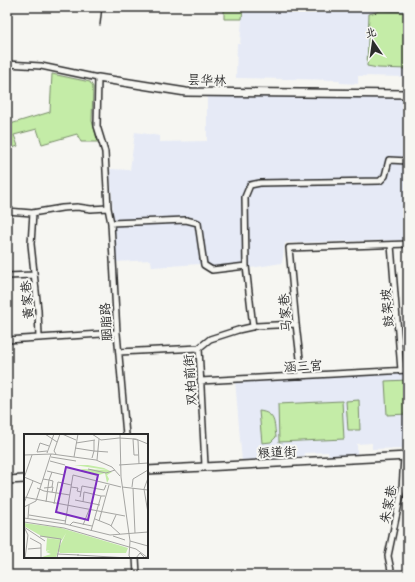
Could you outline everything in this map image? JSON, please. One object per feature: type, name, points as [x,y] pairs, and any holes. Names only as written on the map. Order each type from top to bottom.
[{"type":"street","name":"昙华林","points":[[7,64],[41,66],[98,78],[186,92],[408,94]]},
{"type":"street","name":"胭脂路","points":[[98,78],[97,126],[106,152],[108,208],[111,223],[117,333],[126,434]]},
{"type":"street","points":[[253,328],[246,266],[245,197],[250,185],[260,183],[380,181],[385,176],[388,160],[408,161]]},
{"type":"street","points":[[7,209],[33,213],[77,207],[91,209],[108,208]]},
{"type":"street","name":"黄家巷","points":[[33,213],[31,244],[40,338]]},
{"type":"street","points":[[111,223],[186,220],[198,223],[204,266],[212,270],[246,266]]},
{"type":"street","points":[[392,245],[408,244]]},
{"type":"street","name":"马家巷","points":[[302,376],[289,248],[392,245]]},
{"type":"street","name":"鼓架坡","points":[[392,245],[401,370]]},
{"type":"street","points":[[7,276],[34,275]]},
{"type":"street","points":[[199,348],[210,339],[256,326],[296,324]]},
{"type":"street","points":[[7,340],[117,333]]},
{"type":"street","name":"双柏前街","points":[[119,352],[199,348],[205,466]]},
{"type":"street","name":"涵三宫","points":[[200,381],[408,370]]},
{"type":"street","name":"粮道街","points":[[148,470],[406,456]]},
{"type":"street","name":"朱家巷","points":[[392,575],[388,556],[402,489],[406,456]]},
{"type":"street","points":[[7,480],[24,479]]},
{"type":"street","points":[[136,558],[138,575]]},
{"type":"shaded area","points":[[243,7],[408,7],[408,77],[358,76],[358,84],[340,83],[339,80],[236,78],[237,44],[240,44]]},
{"type":"shaded area","points":[[207,96],[408,98],[408,240],[285,243],[282,263],[219,273],[205,262],[200,264],[152,267],[151,260],[116,262],[110,169],[130,170],[135,132],[160,136],[160,142],[207,141]]},
{"type":"shaded area","points":[[408,370],[408,448],[372,449],[372,443],[357,444],[357,454],[329,456],[328,452],[304,453],[305,456],[242,462],[235,380]]},
{"type":"green space","points":[[224,7],[243,7],[242,19],[224,19]]},
{"type":"green space","points":[[380,11],[408,12],[408,69],[367,66],[369,14]]},
{"type":"green space","points":[[52,74],[90,82],[93,87],[92,121],[98,142],[81,142],[77,134],[42,144],[37,129],[14,135],[18,146],[7,150],[7,125],[50,112]]},
{"type":"green space","points":[[408,380],[408,414],[387,415],[385,381]]},
{"type":"green space","points":[[359,400],[360,430],[348,430],[346,401]]},
{"type":"green space","points":[[342,401],[344,439],[279,442],[278,404]]},
{"type":"green space","points":[[259,411],[269,414],[273,420],[276,437],[271,442],[262,443]]},
{"type":"railway","points":[[100,25],[102,7]]}]
